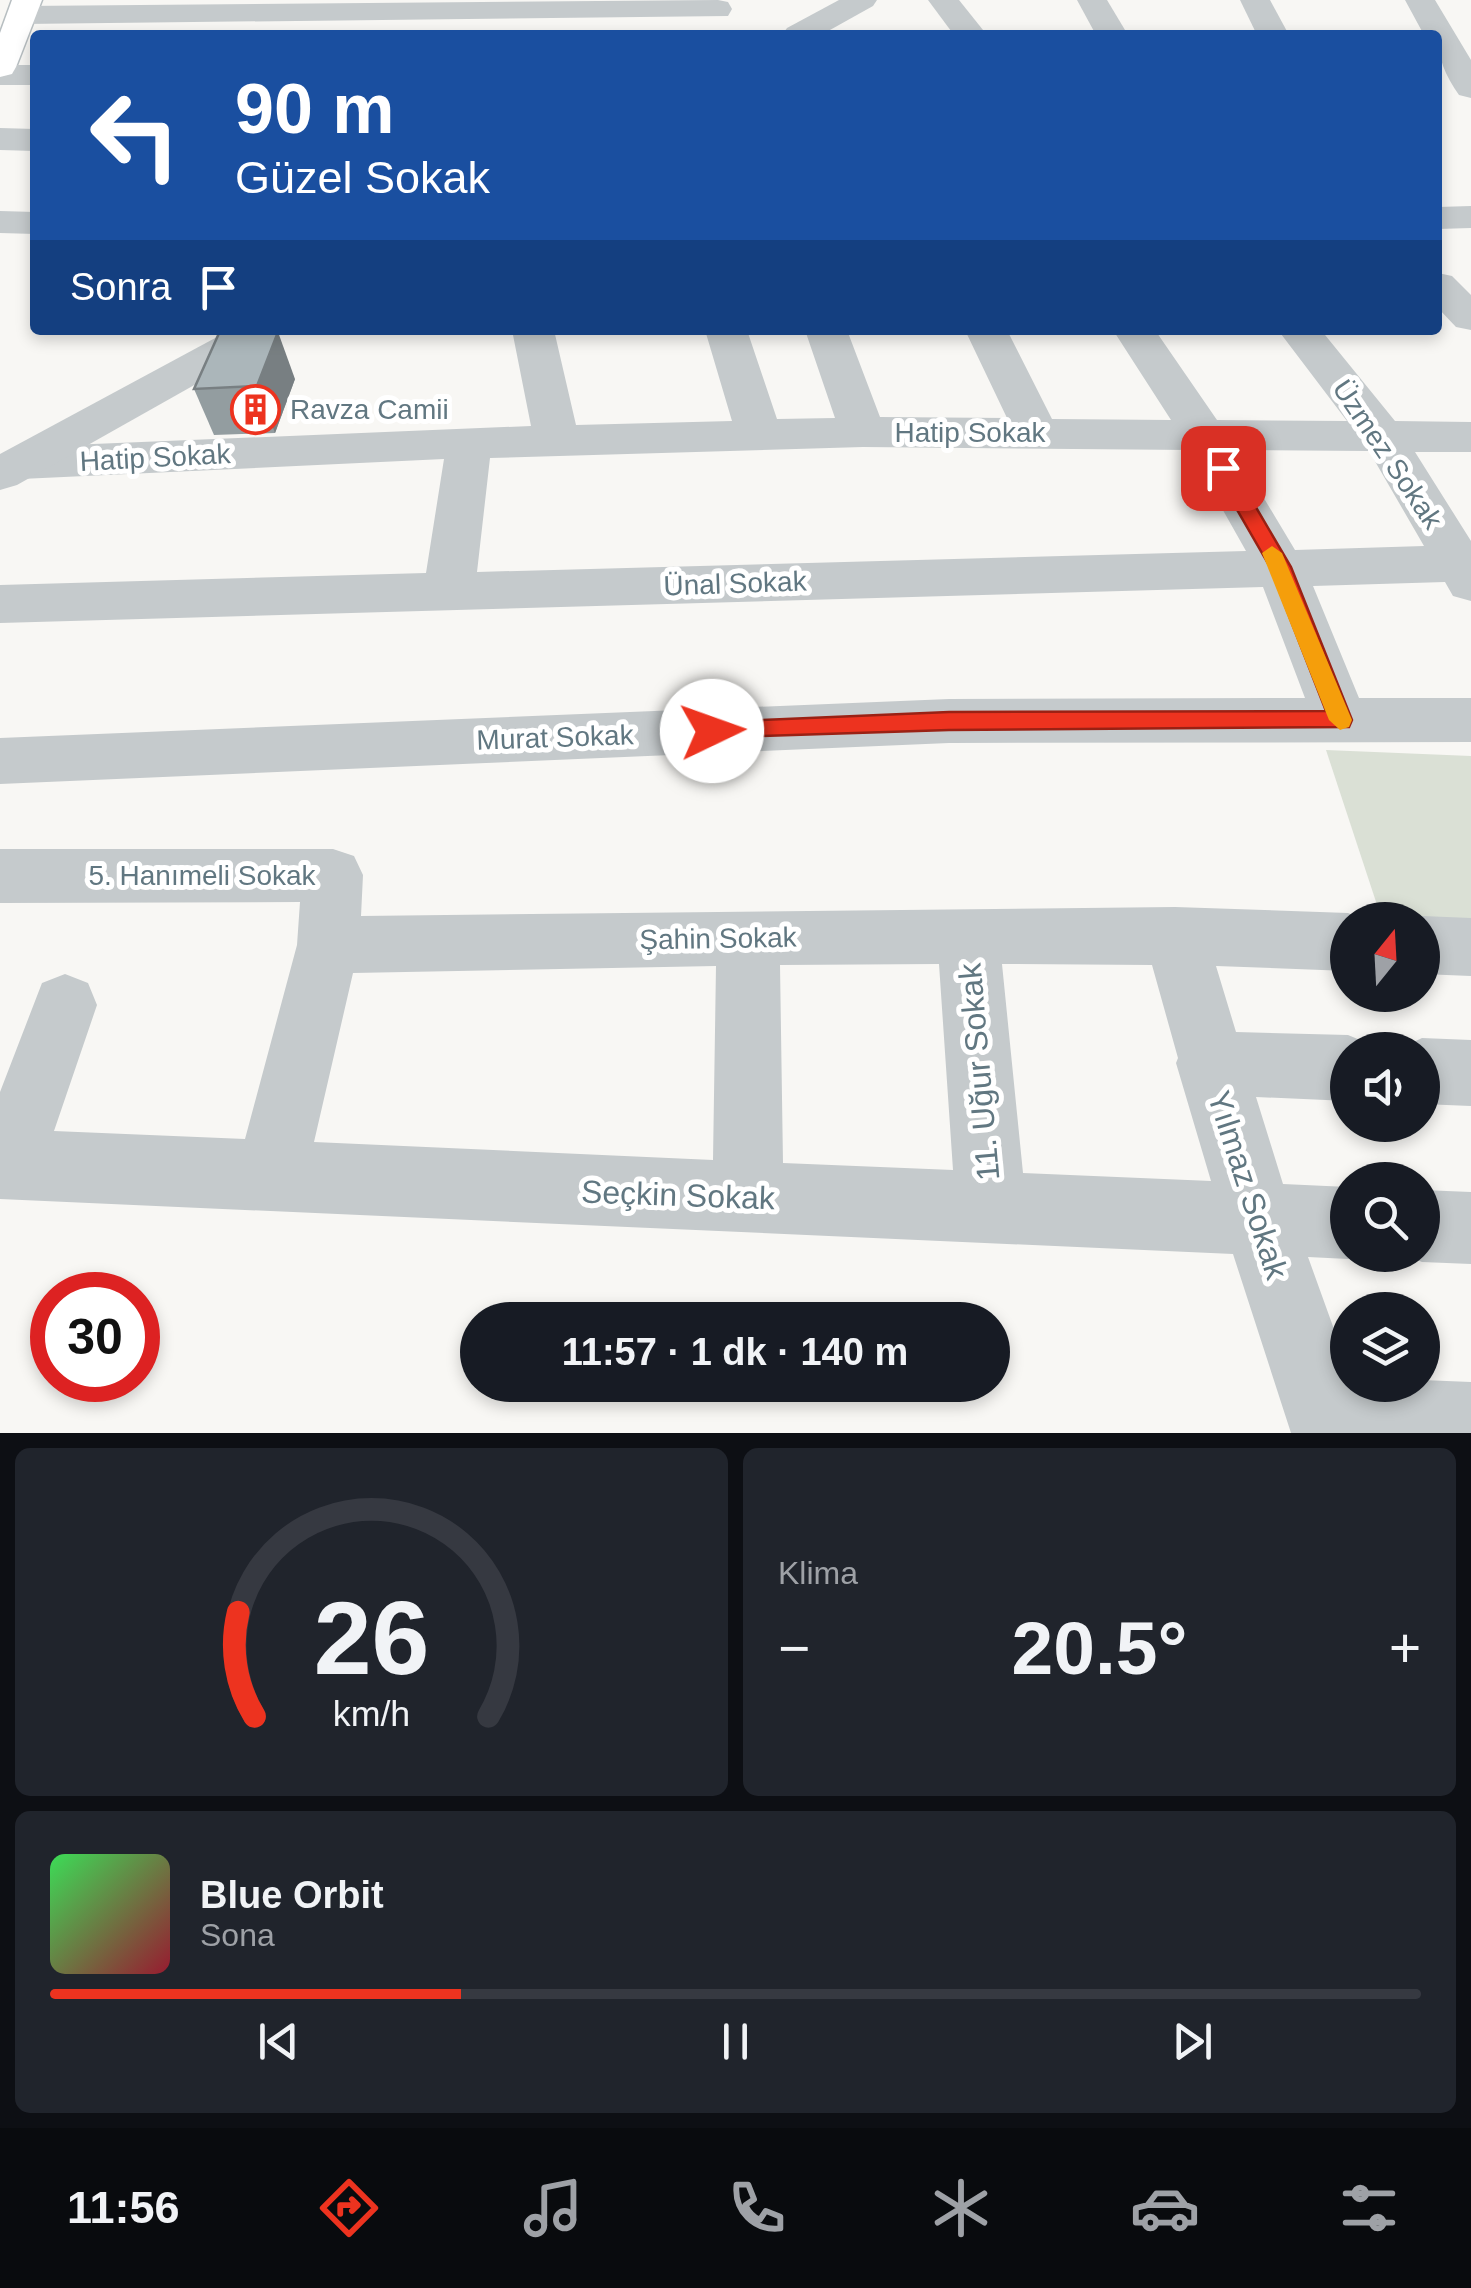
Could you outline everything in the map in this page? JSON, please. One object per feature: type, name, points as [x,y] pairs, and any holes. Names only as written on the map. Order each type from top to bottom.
[{"type":"main road","points":[[0,67],[26,8]]},
{"type":"street","points":[[943,0],[967,30]]},
{"type":"street","points":[[1092,0],[1109,30]]},
{"type":"street","points":[[1255,0],[1270,30]]},
{"type":"street","points":[[1420,0],[1437,30]]},
{"type":"street","points":[[829,27],[859,1]]},
{"type":"street","points":[[26,8],[488,6],[612,15],[717,15]]},
{"type":"street","points":[[1442,38],[1471,88]]},
{"type":"street","points":[[0,75],[30,75]]},
{"type":"street","points":[[0,139],[30,140]]},
{"type":"street","points":[[1442,218],[1471,217]]},
{"type":"street","points":[[0,222],[30,223]]},
{"type":"street","points":[[1442,289],[1471,318]]},
{"type":"street","points":[[11,468],[253,335]]},
{"type":"street","points":[[534,335],[557,440]]},
{"type":"street","points":[[728,335],[759,435]]},
{"type":"street","points":[[828,335],[863,432]]},
{"type":"street","points":[[988,335],[1036,430]]},
{"type":"street","points":[[1137,335],[1204,434],[1280,567],[1341,720]]},
{"type":"street","name":"Üzmez Sokak","points":[[1303,335],[1384,438],[1468,570]]},
{"type":"street","name":"Hatip Sokak","points":[[11,468],[469,443],[863,432],[1036,430],[1471,437]]},
{"type":"street","points":[[448,591],[469,443]]},
{"type":"street","name":"Ünal Sokak","points":[[0,604],[1280,567],[1468,570]]},
{"type":"street","name":"Murat Sokak","points":[[0,760],[949,721],[1471,720]]},
{"type":"street","name":"5. Hanımeli Sokak","points":[[0,876],[332,875],[328,946]]},
{"type":"street","name":"Şahin Sokak","points":[[328,946],[748,937],[1174,935],[1330,941]]},
{"type":"street","name":"Yılmaz Sokak","points":[[1174,935],[1209,1064],[1258,1219],[1329,1424]]},
{"type":"street","name":"11. Uğur Sokak","points":[[968,936],[991,1208]]},
{"type":"street","points":[[748,937],[748,1197]]},
{"type":"street","points":[[270,1178],[328,946]]},
{"type":"street","points":[[1440,946],[1471,947]]},
{"type":"street","name":"Seçkin Sokak","points":[[65,1005],[4,1164],[1330,1222]]},
{"type":"street","points":[[1209,1064],[1330,1067]]},
{"type":"street","points":[[1440,1072],[1471,1073]]},
{"type":"street","points":[[1440,1227],[1471,1228]]},
{"type":"street","points":[[1329,1424],[1471,1422]]},
{"type":"shaded area","points":[[1326,750],[1471,756],[1471,926],[1440,924],[1440,902],[1376,902]]},
{"type":"building","points":[[218,335],[277,335],[257,386],[194,389]]},
{"type":"slow traffic","points":[[1272,553],[1340,720]]},
{"type":"place","name":"Ravza Camii","points":[[255,409]]},
{"type":"route","points":[[712,731],[949,721],[1341,720],[1280,567],[1223,468]]}]
